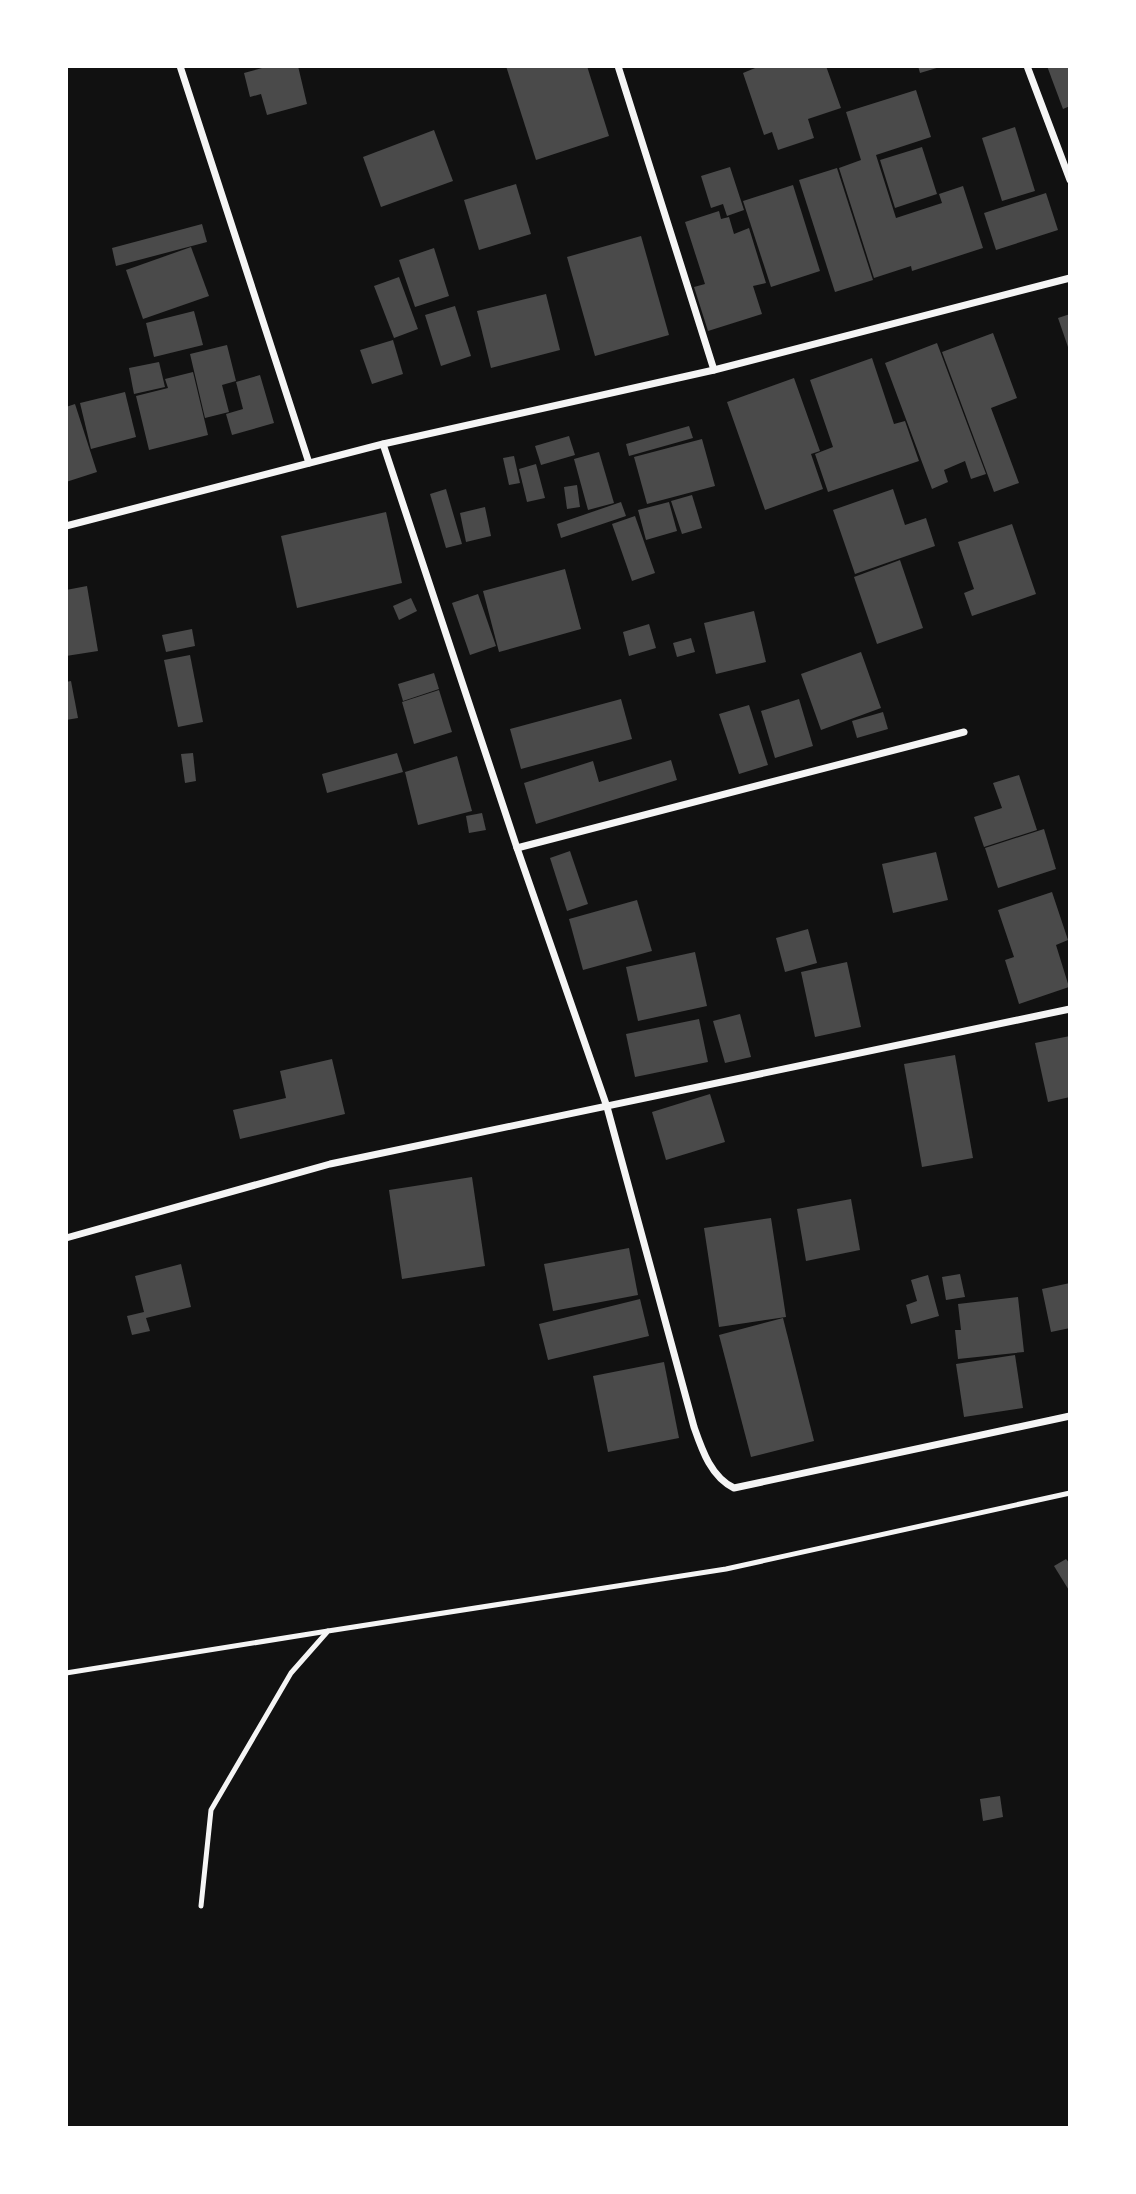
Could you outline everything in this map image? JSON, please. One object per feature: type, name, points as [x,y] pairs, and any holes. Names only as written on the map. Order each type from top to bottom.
[{"type":"street","points":[[180,66],[309,463]]},
{"type":"street","points":[[618,66],[714,370]]},
{"type":"street","points":[[1027,66],[1069,180]]},
{"type":"street","points":[[66,526],[383,443],[714,370],[1069,278]]},
{"type":"street","points":[[383,443],[517,848],[607,1107],[694,1427],[710,1464],[724,1484],[734,1488],[1069,1416]]},
{"type":"street","points":[[517,848],[964,732]]},
{"type":"street","points":[[66,1238],[330,1164],[1069,1009]]},
{"type":"lane","points":[[66,1673],[726,1569],[1069,1493]]},
{"type":"lane","points":[[201,1906],[211,1810],[291,1672],[328,1631]]},
{"type":"building","points":[[269,66],[298,66],[307,104],[267,115],[261,94],[250,97],[244,73]]},
{"type":"building","points":[[506,66],[587,66],[609,136],[536,160]]},
{"type":"building","points":[[760,66],[826,66],[841,108],[808,119],[814,138],[778,150],[772,132],[764,135],[743,73]]},
{"type":"building","points":[[918,66],[940,66],[940,67],[920,73]]},
{"type":"building","points":[[1047,66],[1070,66],[1070,106],[1063,109]]},
{"type":"building","points":[[916,90],[931,137],[876,155],[896,218],[942,203],[939,194],[963,186],[983,248],[912,271],[911,266],[874,278],[839,168],[861,160],[846,112]]},
{"type":"building","points":[[1015,127],[1035,191],[1002,201],[982,138]]},
{"type":"building","points":[[434,130],[453,181],[381,207],[363,157]]},
{"type":"building","points":[[922,147],[937,194],[895,208],[880,160]]},
{"type":"building","points":[[730,167],[744,210],[727,216],[723,204],[711,208],[701,176]]},
{"type":"building","points":[[837,168],[873,280],[835,292],[799,180]]},
{"type":"building","points":[[516,184],[531,234],[479,250],[464,200]]},
{"type":"building","points":[[793,185],[820,271],[771,287],[743,201]]},
{"type":"building","points":[[1046,193],[1058,230],[996,250],[984,213]]},
{"type":"building","points":[[719,211],[721,219],[729,217],[734,234],[749,228],[766,283],[753,286],[762,314],[708,331],[694,287],[705,284],[685,222]]},
{"type":"building","points":[[202,224],[207,242],[116,266],[112,248]]},
{"type":"building","points":[[641,236],[669,335],[595,356],[567,257]]},
{"type":"building","points":[[191,247],[209,296],[143,319],[126,270]]},
{"type":"building","points":[[434,248],[449,296],[415,307],[399,260]]},
{"type":"building","points":[[399,277],[418,329],[394,338],[374,286]]},
{"type":"building","points":[[546,294],[560,350],[491,368],[477,311]]},
{"type":"building","points":[[455,306],[471,356],[441,366],[425,315]]},
{"type":"building","points":[[194,311],[203,345],[154,357],[146,323]]},
{"type":"building","points":[[1070,314],[1070,349],[1069,350],[1058,318]]},
{"type":"building","points":[[993,333],[1017,398],[991,408],[1019,483],[994,492],[942,352]]},
{"type":"building","points":[[393,340],[403,374],[372,384],[360,350]]},
{"type":"building","points":[[937,343],[986,474],[971,479],[965,461],[944,470],[948,482],[932,489],[885,363]]},
{"type":"building","points":[[227,345],[236,381],[222,385],[229,412],[205,418],[190,354]]},
{"type":"building","points":[[872,358],[894,424],[905,421],[919,461],[828,492],[815,454],[833,447],[810,380]]},
{"type":"building","points":[[159,362],[165,387],[134,394],[129,368]]},
{"type":"building","points":[[193,372],[208,435],[149,450],[136,396],[168,388],[165,379]]},
{"type":"building","points":[[260,375],[274,423],[232,435],[226,414],[243,409],[236,382]]},
{"type":"building","points":[[794,378],[820,451],[811,454],[823,489],[765,510],[727,402]]},
{"type":"building","points":[[125,392],[136,437],[91,449],[80,403]]},
{"type":"building","points":[[75,404],[97,472],[66,482],[66,407]]},
{"type":"building","points":[[689,426],[693,438],[629,456],[626,444]]},
{"type":"building","points":[[569,436],[575,455],[541,465],[535,446]]},
{"type":"building","points":[[702,439],[715,486],[647,504],[634,457]]},
{"type":"building","points":[[599,452],[614,503],[588,510],[574,459]]},
{"type":"building","points":[[514,456],[520,483],[509,485],[503,458]]},
{"type":"building","points":[[536,464],[545,498],[527,502],[519,469]]},
{"type":"building","points":[[577,485],[580,507],[567,509],[564,487]]},
{"type":"building","points":[[446,489],[462,544],[446,548],[430,494]]},
{"type":"building","points":[[893,489],[905,525],[926,518],[935,546],[855,574],[833,510]]},
{"type":"building","points":[[692,495],[702,528],[682,534],[671,501]]},
{"type":"building","points":[[621,502],[626,516],[561,538],[557,524]]},
{"type":"building","points":[[669,502],[677,531],[646,540],[638,510]]},
{"type":"building","points":[[485,507],[491,536],[466,542],[460,513]]},
{"type":"building","points":[[386,512],[402,583],[297,608],[281,536]]},
{"type":"building","points":[[635,516],[655,573],[632,581],[612,524]]},
{"type":"building","points":[[1012,524],[1036,594],[972,616],[964,593],[974,589],[958,542]]},
{"type":"building","points":[[900,560],[923,628],[877,644],[854,577]]},
{"type":"building","points":[[565,569],[581,629],[499,652],[483,591]]},
{"type":"building","points":[[87,586],[98,651],[66,656],[66,590]]},
{"type":"building","points":[[478,594],[496,646],[470,655],[452,603]]},
{"type":"building","points":[[411,598],[417,611],[399,620],[393,606]]},
{"type":"building","points":[[754,611],[766,662],[716,674],[704,623]]},
{"type":"building","points":[[649,624],[656,648],[629,656],[623,632]]},
{"type":"building","points":[[192,629],[195,646],[166,652],[162,635]]},
{"type":"building","points":[[691,638],[695,652],[677,657],[673,643]]},
{"type":"building","points":[[861,652],[881,708],[821,730],[801,674]]},
{"type":"building","points":[[190,655],[203,722],[178,727],[164,660]]},
{"type":"building","points":[[434,673],[439,689],[403,701],[398,684]]},
{"type":"building","points":[[71,681],[78,718],[66,720],[66,682]]},
{"type":"building","points":[[439,690],[452,732],[414,744],[402,702]]},
{"type":"building","points":[[621,699],[632,739],[521,769],[510,729]]},
{"type":"building","points":[[799,699],[813,746],[775,758],[761,711]]},
{"type":"building","points":[[749,705],[768,765],[739,774],[719,714]]},
{"type":"building","points":[[883,712],[888,729],[857,738],[852,721]]},
{"type":"building","points":[[193,753],[196,781],[185,783],[181,754]]},
{"type":"building","points":[[397,753],[403,772],[327,793],[322,774]]},
{"type":"building","points":[[457,756],[472,811],[418,825],[405,772]]},
{"type":"building","points":[[671,760],[677,780],[536,824],[524,783],[593,761],[599,782]]},
{"type":"building","points":[[1019,775],[1037,830],[984,847],[974,817],[1002,808],[993,783]]},
{"type":"building","points":[[482,813],[486,830],[469,833],[466,816]]},
{"type":"building","points":[[1044,829],[1056,869],[998,888],[985,848]]},
{"type":"building","points":[[570,851],[588,904],[567,911],[550,858]]},
{"type":"building","points":[[936,852],[948,900],[893,913],[882,864]]},
{"type":"building","points":[[1052,892],[1068,940],[1056,945],[1069,987],[1019,1004],[1005,960],[1014,957],[998,910]]},
{"type":"building","points":[[637,900],[652,951],[583,970],[569,919]]},
{"type":"building","points":[[808,929],[817,963],[785,972],[776,938]]},
{"type":"building","points":[[695,952],[707,1006],[638,1021],[626,967]]},
{"type":"building","points":[[847,962],[861,1027],[815,1037],[801,972]]},
{"type":"building","points":[[740,1014],[751,1057],[725,1063],[713,1021]]},
{"type":"building","points":[[699,1019],[708,1062],[635,1077],[626,1034]]},
{"type":"building","points":[[1070,1036],[1070,1097],[1048,1102],[1035,1043]]},
{"type":"building","points":[[955,1055],[973,1158],[922,1167],[904,1064]]},
{"type":"building","points":[[332,1059],[345,1114],[240,1139],[233,1110],[286,1098],[280,1071]]},
{"type":"building","points":[[710,1094],[725,1142],[666,1160],[652,1112]]},
{"type":"building","points":[[472,1177],[485,1266],[402,1279],[389,1190]]},
{"type":"building","points":[[851,1199],[860,1250],[806,1261],[797,1209]]},
{"type":"building","points":[[771,1218],[786,1317],[719,1327],[704,1228]]},
{"type":"building","points":[[629,1248],[638,1295],[553,1311],[544,1264]]},
{"type":"building","points":[[181,1264],[191,1307],[146,1318],[150,1331],[132,1335],[127,1316],[144,1312],[135,1276]]},
{"type":"building","points":[[960,1274],[965,1297],[946,1300],[942,1277]]},
{"type":"building","points":[[928,1275],[939,1316],[911,1324],[906,1305],[917,1301],[911,1280]]},
{"type":"building","points":[[1070,1283],[1070,1328],[1051,1332],[1042,1289]]},
{"type":"building","points":[[1018,1297],[1024,1352],[958,1359],[955,1330],[961,1330],[958,1304]]},
{"type":"building","points":[[640,1299],[649,1336],[548,1360],[539,1324]]},
{"type":"building","points":[[783,1318],[814,1441],[751,1457],[719,1335]]},
{"type":"building","points":[[1015,1355],[1023,1408],[964,1417],[956,1364]]},
{"type":"building","points":[[664,1362],[679,1438],[608,1452],[593,1376]]},
{"type":"building","points":[[1066,1559],[1070,1564],[1070,1592],[1054,1566]]},
{"type":"building","points":[[1000,1796],[1003,1817],[983,1821],[980,1799]]}]
